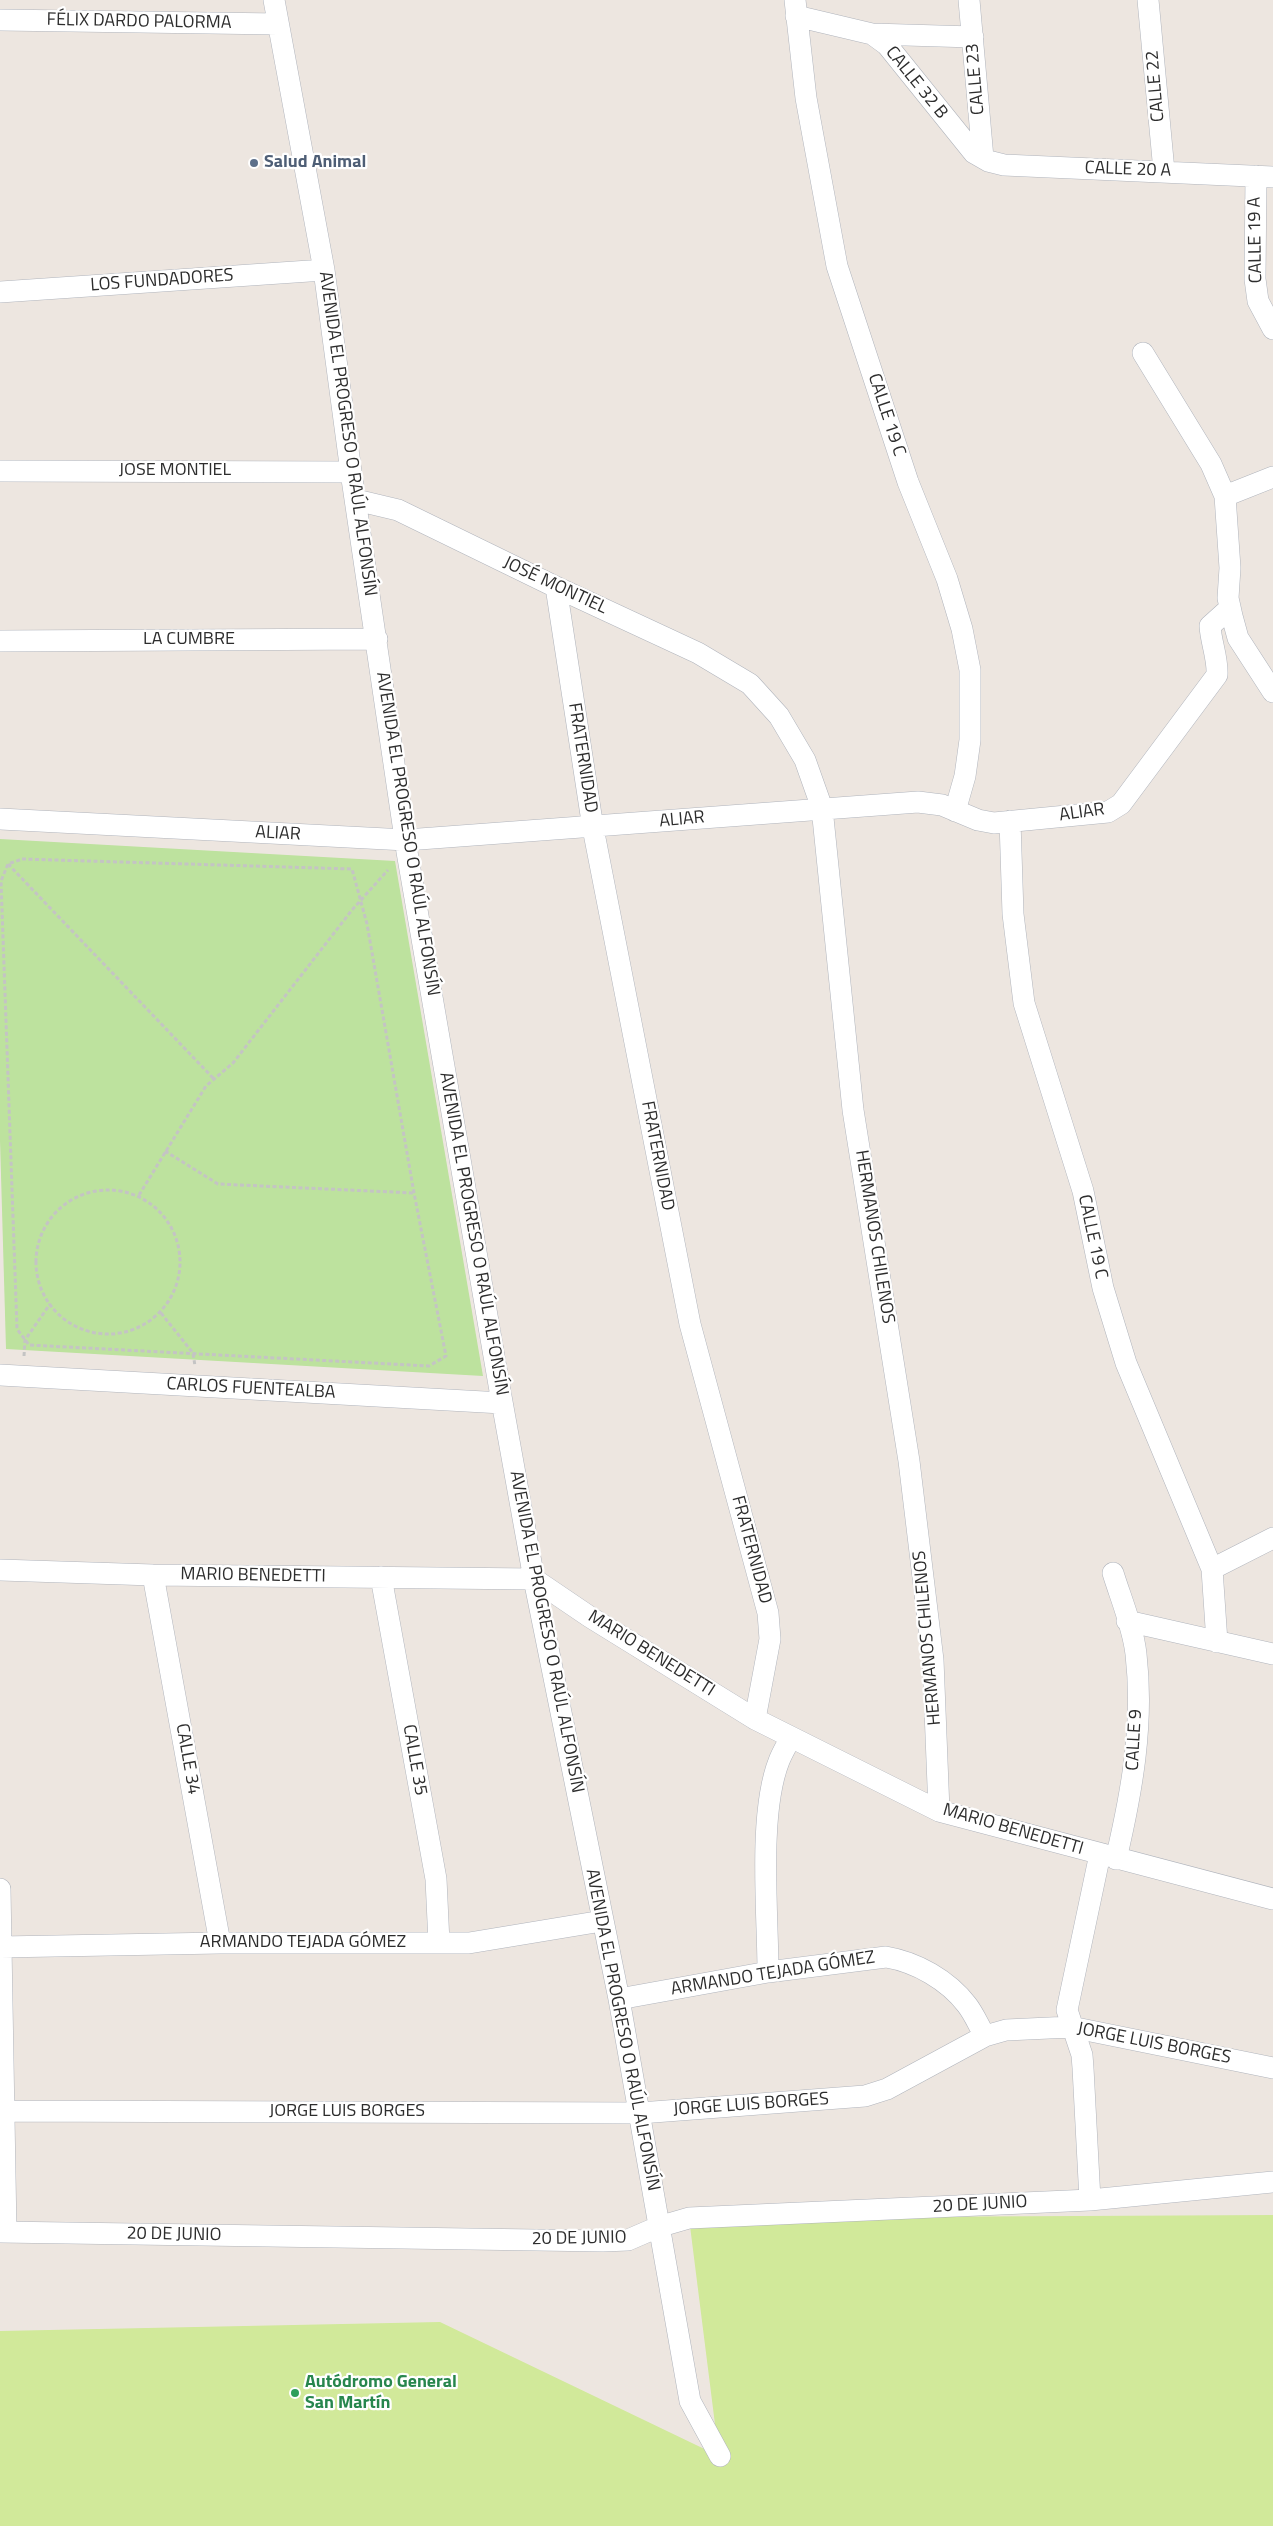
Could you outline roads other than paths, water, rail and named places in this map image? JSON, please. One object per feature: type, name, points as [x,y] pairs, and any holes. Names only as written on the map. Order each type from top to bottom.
[{"type":"street","name":"AVENIDA EL PROGRESO O RAÚL ALFONSÍN","points":[[274,0],[324,270],[351,472],[407,846],[502,1403],[534,1578],[640,2113],[658,2228],[690,2401],[720,2456]]},
{"type":"street","name":"CALLE 23","points":[[969,0],[983,158]]},
{"type":"street","name":"CALLE 22","points":[[1148,0],[1164,171]]},
{"type":"street","name":"CALLE 32 B","points":[[795,8],[872,34],[887,45],[960,138],[974,153],[983,158]]},
{"type":"street","name":"CALLE 19 C","points":[[795,8],[806,98],[837,266],[908,482],[947,579],[964,637],[970,670],[970,740],[965,776],[955,810]]},
{"type":"street","name":"FÉLIX DARDO PALORMA","points":[[0,20],[278,24]]},
{"type":"street","points":[[872,34],[972,37]]},
{"type":"street","name":"CALLE 20 A","points":[[983,158],[1004,165],[1264,176]]},
{"type":"street","name":"CALLE 19 A","points":[[1264,176],[1255,279],[1258,302],[1273,329]]},
{"type":"street","name":"LOS FUNDADORES","points":[[0,292],[324,270]]},
{"type":"street","points":[[1143,353],[1211,464],[1225,496],[1230,608],[1238,638],[1273,692]]},
{"type":"street","name":"JOSE MONTIEL","points":[[0,471],[351,472]]},
{"type":"street","points":[[1225,496],[1273,477]]},
{"type":"street","name":"JOSÉ MONTIEL","points":[[356,500],[398,510],[556,587],[698,653],[750,684]]},
{"type":"street","name":"FRATERNIDAD","points":[[556,587],[593,828],[692,1333],[768,1613],[770,1639],[755,1719]]},
{"type":"street","name":"ALIAR","points":[[0,819],[407,846],[822,808],[918,802],[942,805],[978,820],[994,823],[1108,812],[1121,804],[1217,675],[1218,661],[1211,644],[1210,626],[1230,608]]},
{"type":"street","name":"LA CUMBRE","points":[[0,641],[377,639]]},
{"type":"street","name":"HERMANOS CHILENOS","points":[[750,684],[779,716],[805,760],[822,808],[853,1110],[913,1489],[933,1660],[939,1811]]},
{"type":"street","name":"CALLE 19 C","points":[[1010,821],[1013,914],[1024,1003],[1083,1191],[1102,1288],[1126,1363],[1212,1569],[1217,1642]]},
{"type":"street","name":"CARLOS FUENTEALBA","points":[[0,1375],[502,1403]]},
{"type":"street","points":[[1212,1569],[1273,1538]]},
{"type":"street","name":"MARIO BENEDETTI","points":[[0,1570],[153,1575],[534,1578],[590,1617],[755,1719],[939,1811],[1273,1899]]},
{"type":"street","name":"CALLE 9","points":[[1090,2200],[1084,2068],[1082,2055],[1071,2027],[1067,2010],[1069,1994],[1108,1857],[1132,1795],[1138,1736],[1136,1653],[1114,1573]]},
{"type":"street","name":"CALLE 34","points":[[153,1575],[220,1943]]},
{"type":"street","name":"CALLE 35","points":[[381,1577],[436,1879],[439,1943]]},
{"type":"street","points":[[1127,1621],[1273,1654]]},
{"type":"street","points":[[768,1972],[767,1831],[773,1781],[779,1761],[791,1737]]},
{"type":"street","points":[[0,1888],[3,2232]]},
{"type":"street","name":"ARMANDO TEJADA GÓMEZ","points":[[1,1947],[220,1943],[469,1943],[602,1921]]},
{"type":"street","name":"ARMANDO TEJADA GÓMEZ","points":[[618,1999],[768,1972],[886,1957],[905,1960],[919,1966],[967,2005],[984,2036]]},
{"type":"street","name":"JORGE LUIS BORGES","points":[[3,2111],[640,2113],[865,2096],[887,2090],[984,2036],[1006,2030],[1071,2027],[1273,2068]]},
{"type":"street","name":"20 DE JUNIO","points":[[3,2232],[603,2241],[628,2240],[689,2218],[1090,2200],[1273,2182]]},
{"type":"place","name":"Salud Animal","points":[[254,163]]},
{"type":"place","name":"Autódromo General San Martín","points":[[295,2393]]}]
